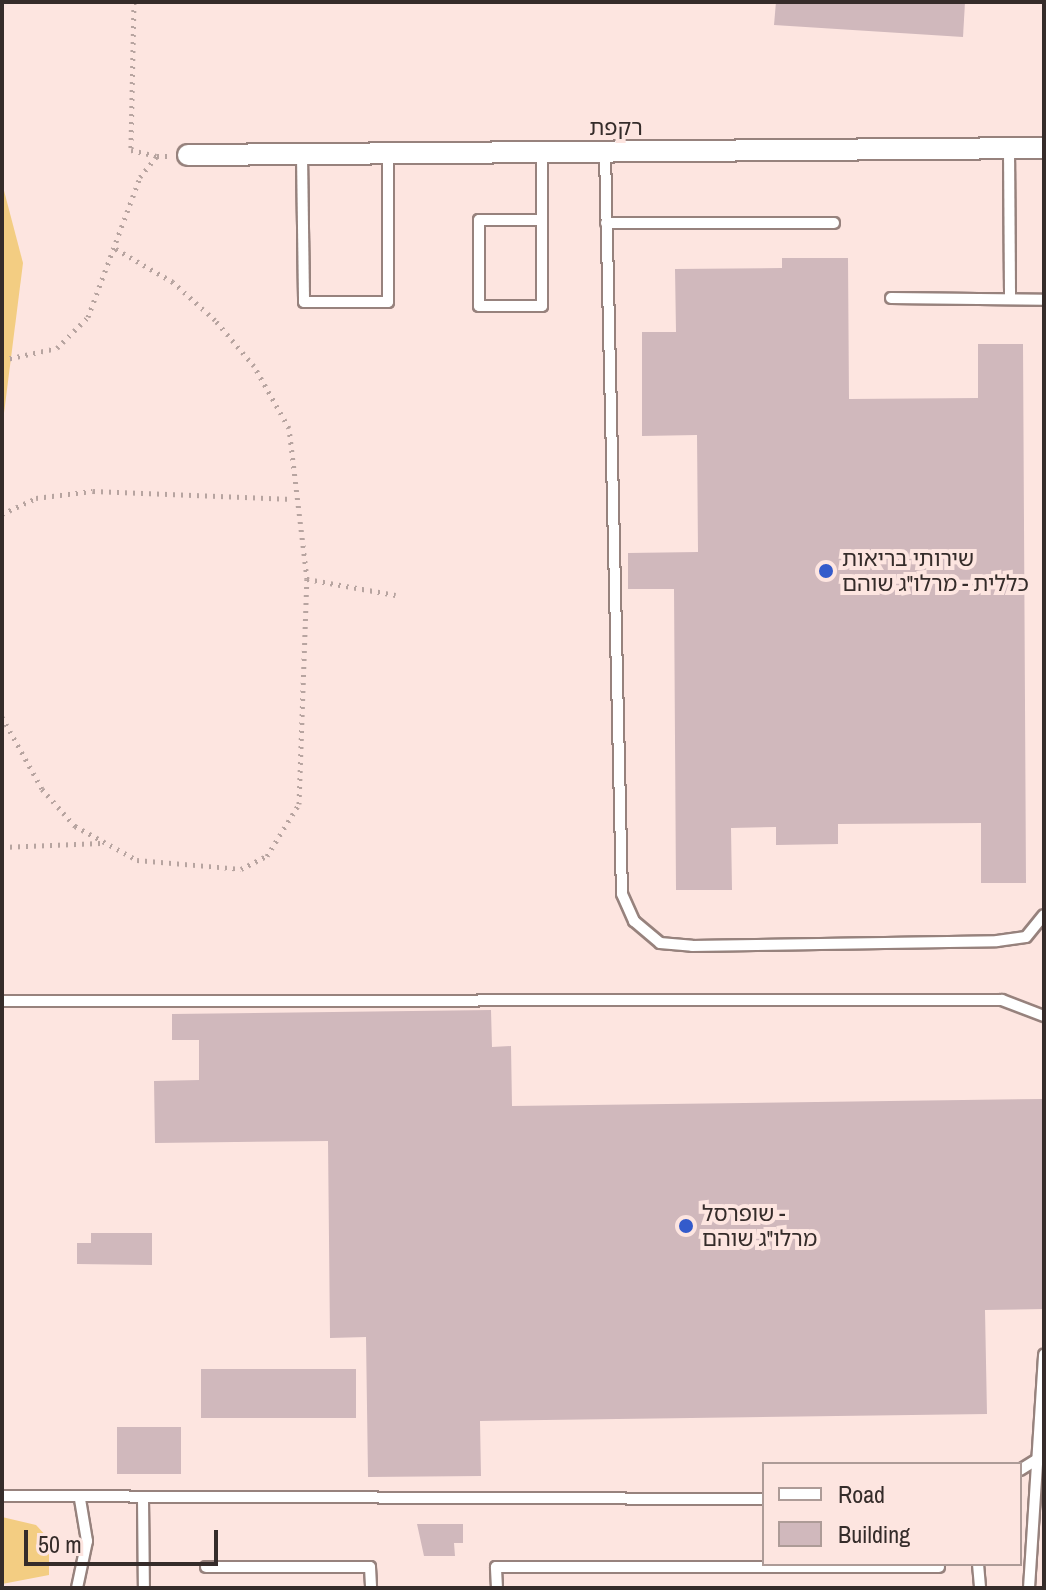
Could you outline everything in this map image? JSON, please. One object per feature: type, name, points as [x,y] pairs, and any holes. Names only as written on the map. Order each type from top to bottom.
[{"type":"street","name":"רקפת","points":[[188,155],[1044,148]]},
{"type":"lane","points":[[1009,149],[1010,299]]},
{"type":"lane","points":[[542,152],[542,220],[542,306],[479,306],[479,220],[542,220]]},
{"type":"lane","points":[[605,152],[622,894],[634,921],[660,943],[707,946],[997,941],[1026,937],[1044,915]]},
{"type":"lane","points":[[302,155],[304,302],[388,302],[388,154]]},
{"type":"lane","points":[[606,223],[834,223]]},
{"type":"lane","points":[[891,298],[1044,300]]},
{"type":"lane","points":[[2,1001],[1002,1000],[1044,1016]]},
{"type":"lane","points":[[1029,1588],[1044,1354]]},
{"type":"lane","points":[[1022,1469],[1036,1460]]},
{"type":"lane","points":[[2,1496],[80,1499],[762,1499]]},
{"type":"lane","points":[[77,1588],[87,1541],[80,1499]]},
{"type":"lane","points":[[143,1499],[144,1588]]},
{"type":"lane","points":[[978,1566],[980,1588]]},
{"type":"lane","points":[[206,1567],[370,1567],[371,1588]]},
{"type":"lane","points":[[497,1588],[496,1567],[939,1567]]},
{"type":"path","points":[[134,2],[131,150],[157,156],[188,155]]},
{"type":"path","points":[[2,360],[35,356],[73,336],[88,317],[140,177],[157,156]]},
{"type":"path","points":[[2,717],[42,789],[75,826],[103,842],[170,868],[241,869],[267,856],[299,804],[307,579],[293,499],[289,428],[254,366],[173,282],[114,248]]},
{"type":"path","points":[[2,514],[36,498],[93,491],[293,499]]},
{"type":"path","points":[[307,579],[396,595]]},
{"type":"path","points":[[2,847],[103,842]]},
{"type":"shaded area","points":[[2,183],[23,263],[2,429]]},
{"type":"shaded area","points":[[2,1517],[36,1525],[49,1539],[49,1575],[2,1584]]},
{"type":"building","points":[[776,2],[965,2],[963,37],[774,25]]},
{"type":"building","name":"שירותי בריאות כללית - מרלו\"ג שוהם","points":[[782,258],[848,258],[849,399],[978,398],[978,344],[1023,344],[1026,883],[981,883],[981,823],[838,824],[838,844],[776,845],[776,827],[731,828],[732,890],[676,890],[674,589],[628,589],[628,553],[698,552],[697,435],[642,436],[642,332],[676,332],[675,269],[782,268]]},
{"type":"building","name":"שופרסל - מרלו\"ג שוהם","points":[[491,1010],[492,1047],[511,1046],[512,1106],[1044,1099],[1044,1309],[985,1310],[987,1414],[480,1421],[481,1476],[368,1477],[366,1337],[330,1338],[328,1141],[155,1143],[154,1081],[199,1080],[199,1040],[172,1040],[172,1014]]},
{"type":"building","points":[[91,1233],[152,1233],[152,1265],[77,1264],[77,1243],[91,1243]]},
{"type":"building","points":[[201,1369],[356,1369],[356,1418],[201,1418]]},
{"type":"building","points":[[117,1427],[181,1427],[181,1474],[117,1474]]},
{"type":"building","points":[[417,1524],[463,1524],[463,1543],[454,1543],[455,1556],[424,1556]]},
{"type":"place","name":"שירותי בריאות כללית - מרלו\"ג שוהם","points":[[826,571]]},
{"type":"place","name":"שופרסל - מרלו\"ג שוהם","points":[[686,1226]]}]
